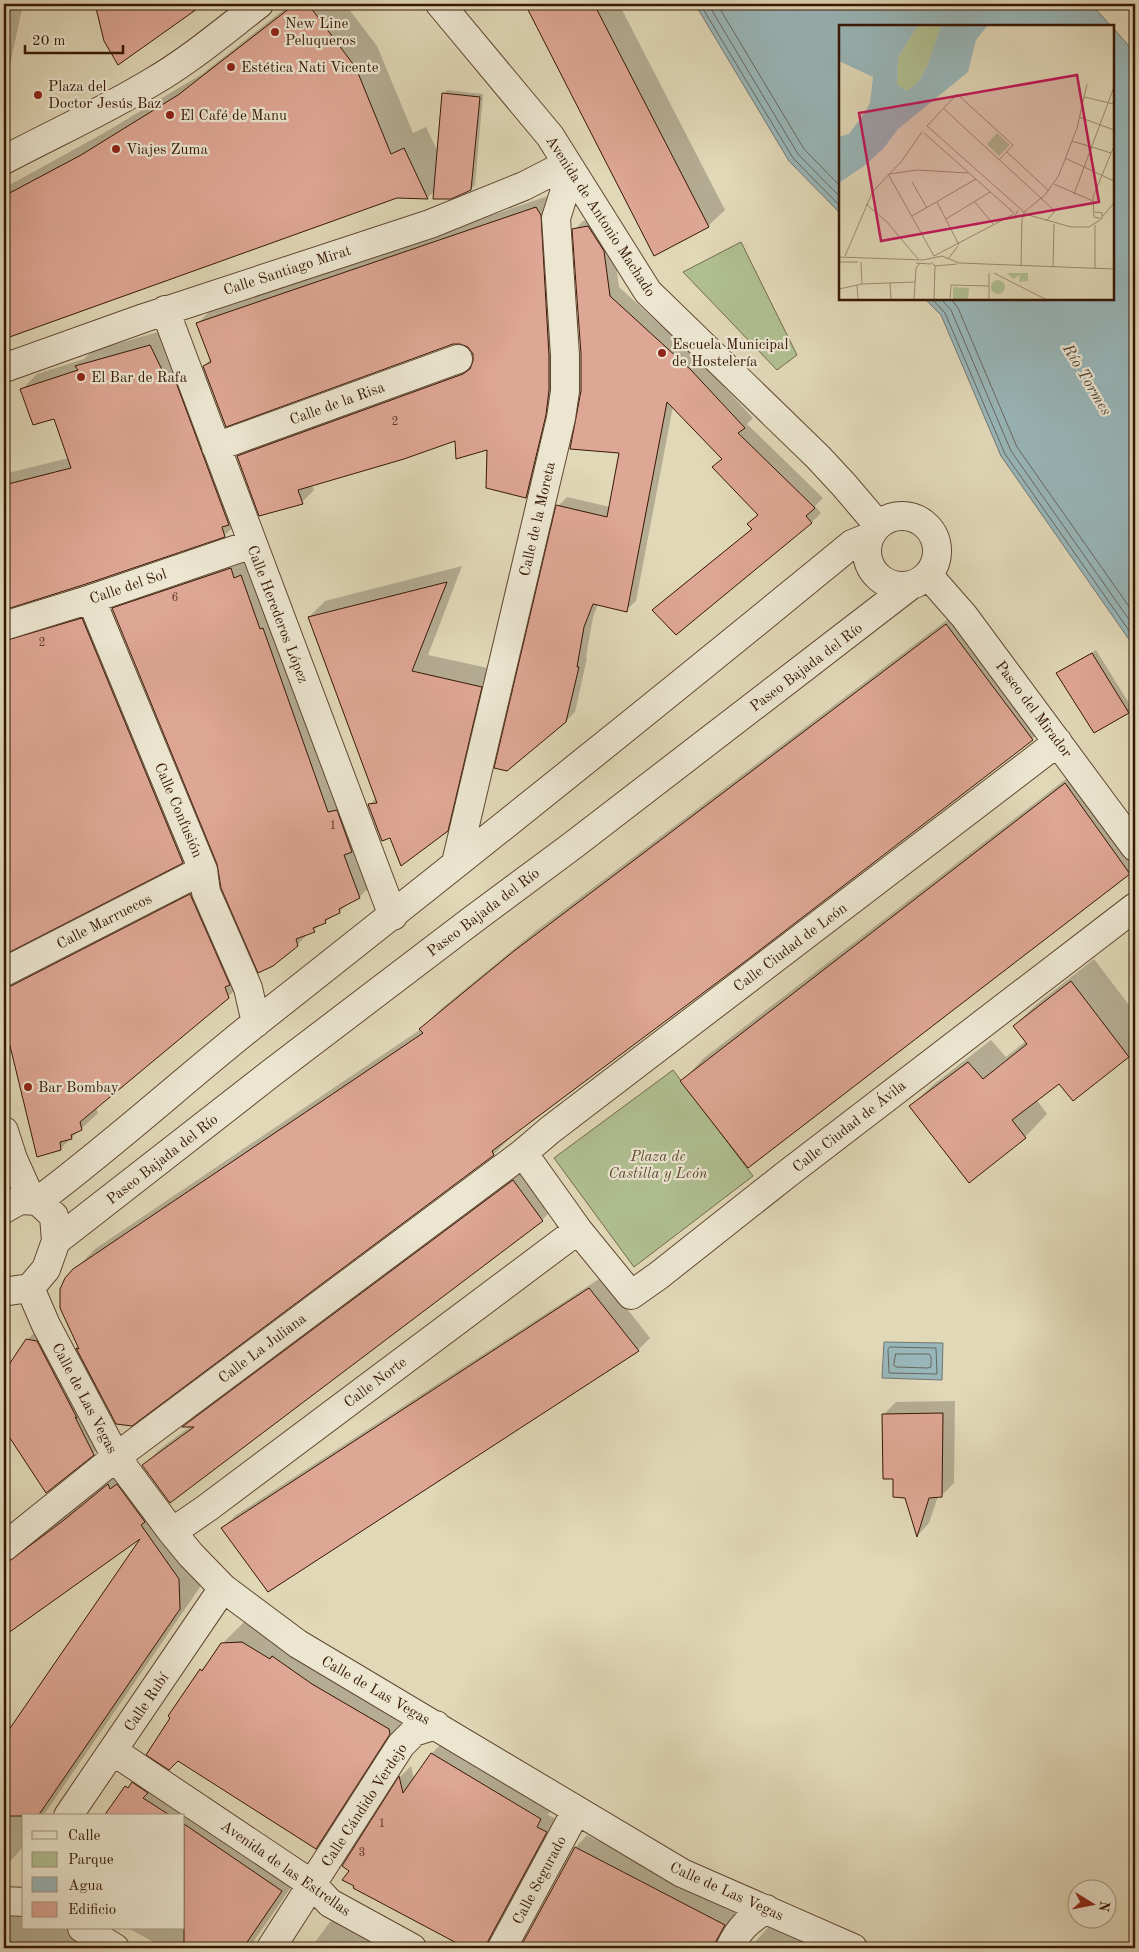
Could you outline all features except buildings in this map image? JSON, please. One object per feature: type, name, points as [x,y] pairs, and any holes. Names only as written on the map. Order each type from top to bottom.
[{"type":"street","points":[[4,160],[153,82],[189,58],[259,4]]},
{"type":"street","name":"Avenida de Antonio Machado","points":[[440,4],[550,136],[648,292],[818,457],[844,485],[874,531]]},
{"type":"street","name":"Calle Santiago Mirat","points":[[4,368],[165,310],[430,224],[569,167]]},
{"type":"street","name":"Calle de la Moreta","points":[[456,864],[561,418],[565,355],[556,218],[569,167]]},
{"type":"street","name":"Calle Herederos López","points":[[165,310],[393,916]]},
{"type":"street","name":"Calle de la Risa","points":[[216,447],[458,359]]},
{"type":"street","points":[[4,1208],[20,1200],[35,1200],[78,1171],[256,1024],[546,794],[852,544],[874,531],[889,517],[902,515],[916,518],[928,525],[935,537],[937,550],[935,564],[919,580],[898,586],[885,582],[875,574],[868,563],[867,550],[874,531]]},
{"type":"street","name":"Calle del Sol","points":[[4,626],[91,599],[252,544]]},
{"type":"street","name":"Paseo del Mirador","points":[[919,580],[964,616],[1135,847]]},
{"type":"street","name":"Paseo Bajada del Río","points":[[56,1241],[270,1074],[470,921],[596,828],[919,580]]},
{"type":"street","name":"Calle Confusión","points":[[91,599],[203,870],[206,892],[248,988],[256,1024]]},
{"type":"street","name":"Calle Ciudad de León","points":[[523,1153],[1058,742]]},
{"type":"street","name":"Calle Marruecos","points":[[4,972],[203,870]]},
{"type":"street","name":"Calle Ciudad de Ávila","points":[[578,1230],[630,1295],[658,1276],[787,1174],[1135,907]]},
{"type":"street","points":[[4,1131],[13,1159],[35,1200],[54,1216],[56,1241],[46,1269],[12,1293]]},
{"type":"street","points":[[523,1153],[578,1230]]},
{"type":"street","name":"Calle La Juliana","points":[[4,1548],[116,1457],[523,1153]]},
{"type":"street","name":"Calle Norte","points":[[172,1532],[207,1508],[578,1230]]},
{"type":"street","name":"Calle de Las Vegas","points":[[12,1293],[46,1324],[116,1457],[172,1532],[223,1588],[298,1644],[682,1873],[853,1948]]},
{"type":"street","name":"Calle Rubí","points":[[69,1814],[223,1588]]},
{"type":"street","name":"Calle Cándido Verdejo","points":[[271,1948],[401,1745],[414,1732],[436,1725]]},
{"type":"street","name":"Avenida de las Estrellas","points":[[113,1750],[313,1884],[330,1903],[412,1948]]},
{"type":"street","name":"Calle Segurado","points":[[502,1948],[576,1811]]},
{"type":"street","points":[[730,1948],[735,1937],[747,1921],[766,1909]]},
{"type":"street","points":[[85,1930],[115,1948]]},
{"type":"green space","points":[[741,242],[797,355],[777,370],[683,272]]},
{"type":"green space","name":"Plaza de Castilla y León","points":[[673,1070],[753,1176],[634,1267],[554,1158]]},
{"type":"water","points":[[695,4],[1091,4],[1110,25],[839,25],[839,212],[789,161]]},
{"type":"water","name":"Río Tormes","points":[[1114,29],[1135,53],[1135,648],[1001,456],[941,315],[926,300],[1114,300]]},
{"type":"water","points":[[884,1342],[943,1343],[942,1380],[882,1378]]},
{"type":"place","name":"New Line Peluqueros","points":[[275,32]]},
{"type":"place","name":"Estética Nati Vicente","points":[[231,67]]},
{"type":"place","name":"Plaza del Doctor Jesús Baz","points":[[38,95]]},
{"type":"place","name":"El Café de Manu","points":[[170,115]]},
{"type":"place","name":"Viajes Zuma","points":[[116,149]]},
{"type":"place","name":"Escuela Municipal de Hostelería","points":[[662,353]]},
{"type":"place","name":"El Bar de Rafa","points":[[81,377]]},
{"type":"place","name":"Bar Bombay","points":[[28,1087]]}]
